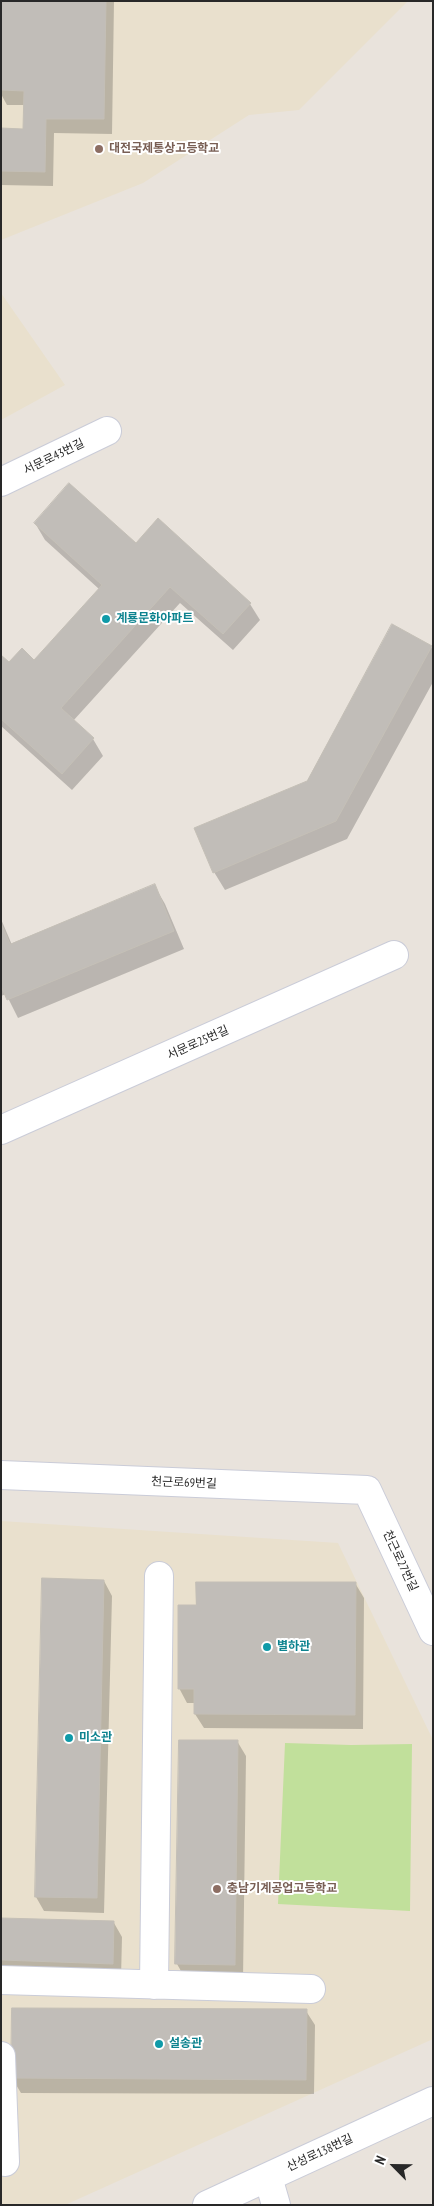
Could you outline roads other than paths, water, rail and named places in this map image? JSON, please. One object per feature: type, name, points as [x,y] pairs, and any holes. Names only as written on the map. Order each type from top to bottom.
[{"type":"street","name":"서문로43번길","points":[[1,482],[107,431]]},
{"type":"street","name":"서문로25번길","points":[[1,1130],[394,955]]},
{"type":"street","name":"천근로69번길","points":[[1,1475],[367,1490]]},
{"type":"street","name":"천근로27번길","points":[[367,1490],[433,1631]]},
{"type":"street","points":[[154,1984],[159,1576]]},
{"type":"street","points":[[1,1980],[311,1989]]},
{"type":"street","points":[[1,2056],[5,2162]]},
{"type":"street","name":"산성로138번길","points":[[207,2205],[433,2101]]},
{"type":"street","points":[[268,2177],[276,2205]]},
{"type":"place","name":"대전국제통상고등학교","points":[[99,149]]},
{"type":"place","name":"계룡문화아파트","points":[[106,619]]},
{"type":"place","name":"별하관","points":[[267,1647]]},
{"type":"place","name":"미소관","points":[[69,1738]]},
{"type":"place","name":"충남기계공업고등학교","points":[[217,1889]]},
{"type":"place","name":"설송관","points":[[159,2044]]}]
